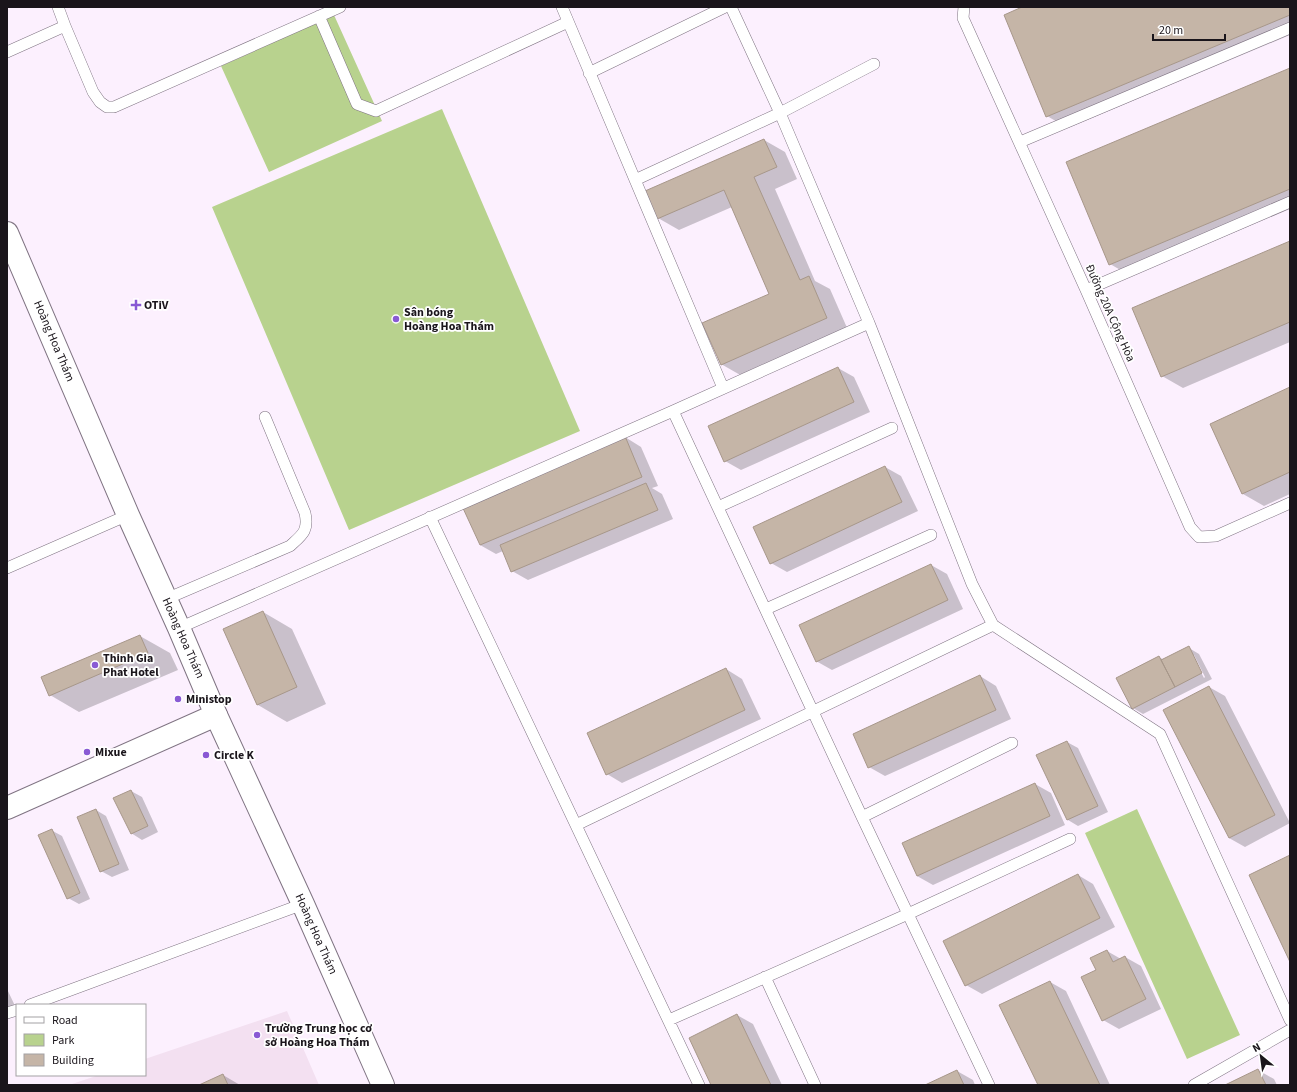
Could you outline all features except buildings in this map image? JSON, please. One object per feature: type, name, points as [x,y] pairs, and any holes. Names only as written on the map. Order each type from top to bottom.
[{"type":"main road","name":"Hoàng Hoa Thám","points":[[7,233],[128,515],[180,628],[216,715],[384,1085]]},
{"type":"main road","points":[[7,808],[216,715]]},
{"type":"lane","points":[[58,7],[93,92],[100,102],[107,107],[114,107],[340,7]]},
{"type":"lane","points":[[562,7],[723,388]]},
{"type":"lane","points":[[589,73],[725,7]]},
{"type":"lane","points":[[731,7],[780,113],[869,323],[972,584],[993,625],[1160,734],[1290,1020]]},
{"type":"lane","name":"Đường 20A Cộng Hòa","points":[[964,7],[963,18],[1020,142],[1190,527],[1199,538],[1216,536],[1290,503]]},
{"type":"lane","points":[[319,16],[357,104],[376,111],[568,22]]},
{"type":"lane","points":[[7,52],[65,26]]},
{"type":"lane","points":[[1020,142],[1290,28]]},
{"type":"lane","points":[[635,180],[780,113],[874,64]]},
{"type":"lane","points":[[1086,290],[1290,202]]},
{"type":"lane","points":[[180,628],[869,323]]},
{"type":"lane","points":[[673,411],[814,711],[862,817],[989,1085]]},
{"type":"lane","points":[[166,599],[290,546],[305,532],[307,521],[306,513],[265,417]]},
{"type":"lane","points":[[718,507],[892,428]]},
{"type":"lane","points":[[7,568],[128,515]]},
{"type":"lane","points":[[430,517],[669,1020],[698,1085]]},
{"type":"lane","points":[[766,609],[931,535]]},
{"type":"lane","points":[[576,825],[993,625]]},
{"type":"lane","points":[[862,817],[1012,743]]},
{"type":"lane","points":[[669,1020],[908,914],[1070,839]]},
{"type":"lane","points":[[33,1004],[303,904]]},
{"type":"lane","points":[[765,977],[815,1085]]},
{"type":"lane","points":[[1194,1085],[1290,1030]]},
{"type":"shaded area","name":"Trường Trung học cơ sở Hoàng Hoa Thám","points":[[287,1011],[319,1085],[69,1085],[96,1076],[146,1076],[146,1059]]},
{"type":"green space","points":[[334,15],[382,121],[269,172],[221,66]]},
{"type":"green space","name":"Sân bóng Hoàng Hoa Thám","points":[[442,109],[580,431],[349,530],[212,207]]},
{"type":"green space","points":[[1137,809],[1240,1035],[1187,1059],[1085,833]]},
{"type":"place","name":"OTiV","points":[[136,305]]},
{"type":"place","name":"Sân bóng Hoàng Hoa Thám","points":[[396,319]]},
{"type":"place","name":"Thinh Gia Phat Hotel","points":[[95,665]]},
{"type":"place","name":"Ministop","points":[[178,699]]},
{"type":"place","name":"Mixue","points":[[87,752]]},
{"type":"place","name":"Circle K","points":[[206,755]]},
{"type":"place","name":"Trường Trung học cơ sở Hoàng Hoa Thám","points":[[257,1035]]}]
